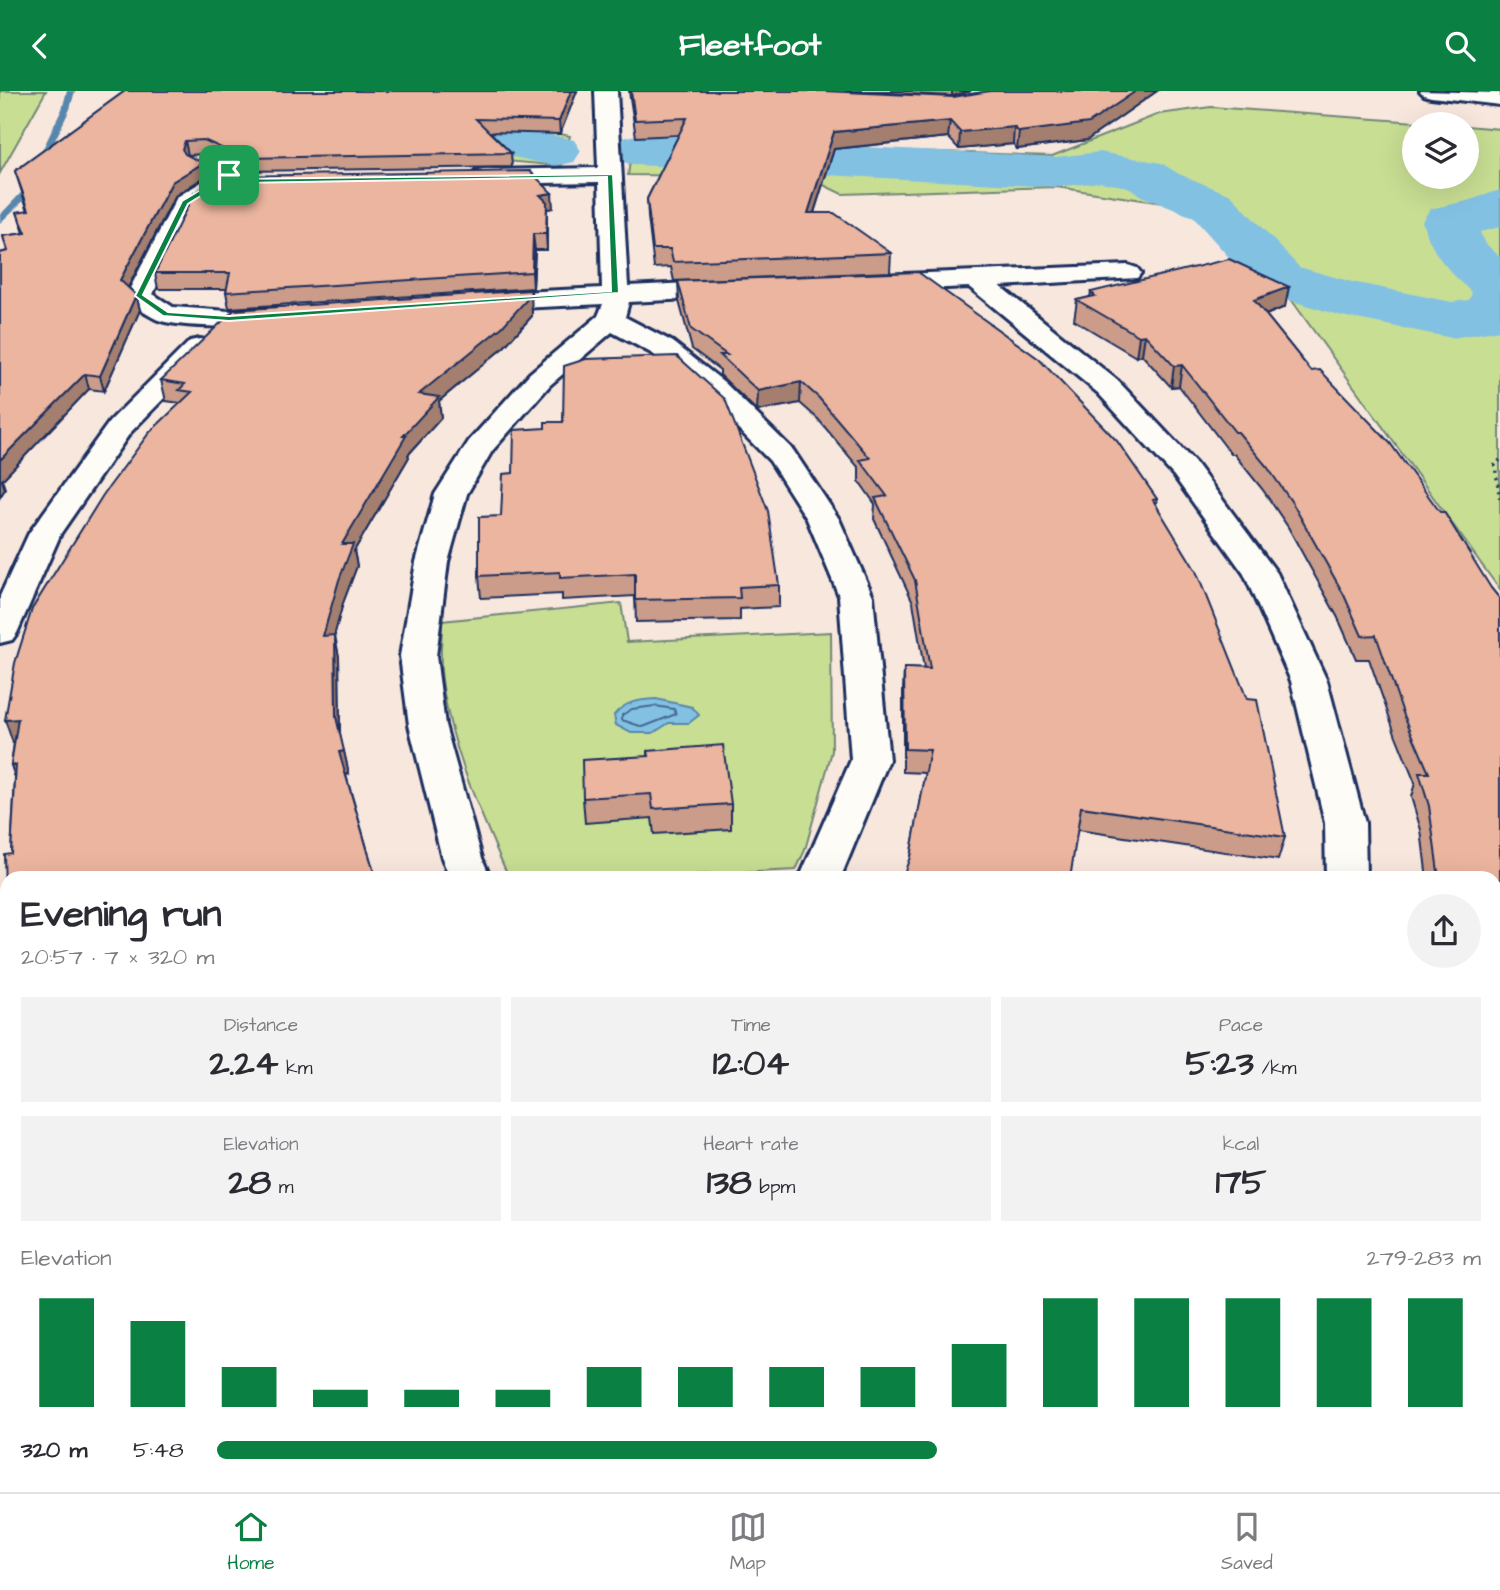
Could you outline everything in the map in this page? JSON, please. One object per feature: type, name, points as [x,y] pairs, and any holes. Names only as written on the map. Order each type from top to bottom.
[{"type":"lane","points":[[468,871],[427,725],[418,656],[432,562],[451,494],[480,447],[540,379],[612,307],[606,91]]},
{"type":"lane","points":[[1432,91],[1500,99]]},
{"type":"lane","points":[[254,180],[241,181],[219,170],[185,202],[139,296],[166,314],[229,319],[298,314]]},
{"type":"lane","points":[[460,177],[610,175]]},
{"type":"lane","points":[[851,284],[1128,273]]},
{"type":"lane","points":[[975,279],[1108,387],[1185,470],[1260,573],[1309,681],[1345,823],[1346,871]]},
{"type":"lane","points":[[450,304],[612,307],[754,288]]},
{"type":"lane","points":[[612,307],[714,387],[782,456],[823,519],[856,596],[870,761],[822,871]]},
{"type":"lane","points":[[0,633],[45,533],[120,427],[229,319]]},
{"type":"path","points":[[1500,460],[1495,465],[1500,500]]},
{"type":"green space","points":[[0,91],[46,91],[0,173]]},
{"type":"green space","points":[[354,91],[570,136],[562,166],[493,160]]},
{"type":"green space","points":[[1211,107],[1402,121],[1402,189],[1479,189],[1479,127],[1500,129],[1500,590],[1229,213],[1056,187],[842,194],[807,177],[628,175],[633,141],[1052,156],[1159,114]]},
{"type":"green space","points":[[621,603],[627,642],[831,632],[832,751],[805,850],[796,870],[506,871],[468,781],[452,731],[441,673],[442,621]]},
{"type":"water","points":[[656,699],[692,707],[699,715],[689,723],[669,723],[653,733],[631,733],[616,725],[614,715],[623,707],[638,701]]},
{"type":"building","points":[[125,91],[571,91],[559,121],[476,119],[511,153],[243,158],[204,140],[185,141],[182,149],[185,154],[203,163],[172,182],[120,280],[136,295],[100,376],[85,374],[0,460],[0,253],[8,251],[3,236],[26,233],[17,212],[29,210],[15,171]]},
{"type":"building","points":[[631,91],[824,91],[953,97],[990,91],[1136,91],[1089,123],[1019,132],[1014,127],[960,132],[950,121],[834,132],[808,213],[834,213],[891,253],[673,262],[670,249],[653,249],[647,199],[687,118],[635,120]]},
{"type":"building","points":[[530,171],[552,193],[540,195],[547,202],[546,234],[533,234],[532,272],[226,292],[230,273],[155,273],[194,193],[227,173],[238,176]]},
{"type":"building","points":[[1229,259],[1289,287],[1254,300],[1311,371],[1320,370],[1390,443],[1440,512],[1444,512],[1500,599],[1500,871],[1438,871],[1429,806],[1419,773],[1429,773],[1403,713],[1376,635],[1362,636],[1344,595],[1293,504],[1268,468],[1238,432],[1235,432],[1182,365],[1174,366],[1145,335],[1139,336],[1077,300],[1095,296],[1091,292]]},
{"type":"building","points":[[918,272],[1039,359],[1117,441],[1157,499],[1153,500],[1196,571],[1247,699],[1257,700],[1285,837],[1081,807],[1071,871],[905,871],[910,857],[930,750],[905,749],[904,668],[930,669],[915,580],[875,498],[887,496],[860,460],[870,458],[819,398],[801,382],[758,391],[720,355],[727,355],[691,329],[678,281]]},
{"type":"building","points":[[531,290],[530,296],[502,327],[419,394],[439,397],[403,436],[406,436],[342,544],[353,544],[339,580],[323,636],[335,635],[336,717],[344,751],[339,752],[374,871],[4,871],[4,854],[11,853],[16,765],[11,765],[18,719],[5,720],[15,663],[32,609],[103,495],[149,433],[192,392],[179,390],[185,384],[161,380],[234,310]]},
{"type":"building","points":[[677,356],[725,399],[768,511],[779,585],[739,587],[740,598],[635,600],[635,574],[560,578],[560,572],[479,576],[479,517],[501,516],[503,474],[513,473],[514,430],[545,428],[545,422],[563,422],[564,366],[586,359]]},
{"type":"building","points":[[723,745],[731,804],[653,809],[651,794],[583,798],[582,760],[649,756],[648,751]]},
{"type":"waterway","points":[[40,163],[66,109],[71,91]]},
{"type":"waterway","points":[[300,91],[438,126],[556,151]]},
{"type":"waterway","points":[[636,150],[1056,172],[1100,167],[1143,174],[1160,185],[1212,206],[1279,279],[1342,298],[1452,320],[1493,314],[1500,294]]},
{"type":"waterway","points":[[0,220],[31,189],[34,182]]},
{"type":"waterway","points":[[1500,206],[1482,215],[1449,221],[1459,249],[1500,288]]},
{"type":"route","points":[[229,175],[241,181],[610,175],[615,293],[229,319],[166,314],[139,296],[185,202],[229,175]]}]
